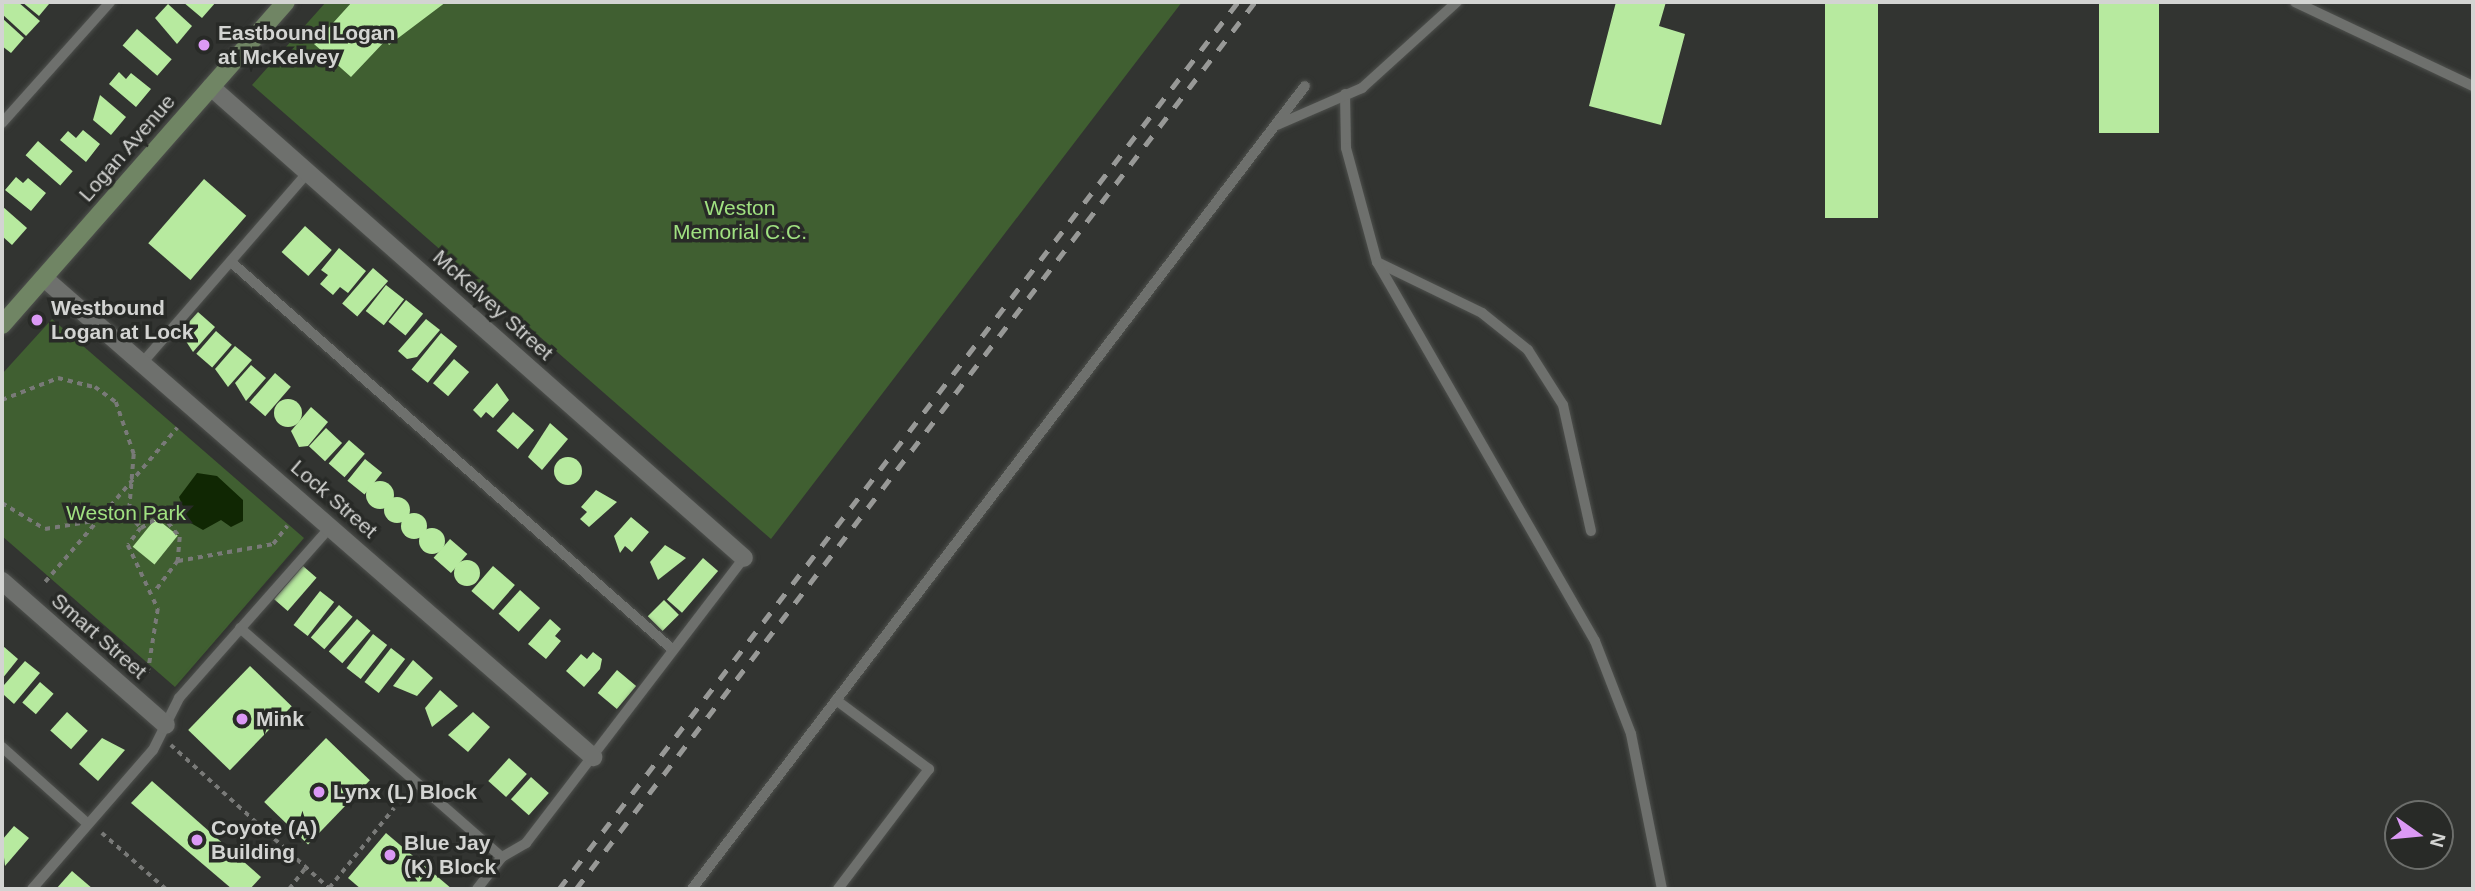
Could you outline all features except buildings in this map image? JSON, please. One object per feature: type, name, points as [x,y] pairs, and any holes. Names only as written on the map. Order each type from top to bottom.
[{"type":"main road","name":"Logan Avenue","points":[[2,325],[286,2]]},
{"type":"street","name":"McKelvey Street","points":[[211,87],[744,558]]},
{"type":"street","name":"Lock Street","points":[[44,278],[144,362],[593,757]]},
{"type":"street","name":"Smart Street","points":[[2,581],[164,731]]},
{"type":"lane","points":[[2,123],[110,2]]},
{"type":"lane","points":[[1275,126],[1362,88],[1457,2]]},
{"type":"lane","points":[[2295,2],[2473,86]]},
{"type":"lane","points":[[692,889],[1305,86]]},
{"type":"lane","points":[[1345,94],[1346,148],[1377,262],[1595,641],[1631,734],[1662,889]]},
{"type":"lane","points":[[144,362],[308,172]]},
{"type":"lane","points":[[231,262],[672,649]]},
{"type":"lane","points":[[1377,262],[1482,313],[1528,351],[1563,405],[1591,531]]},
{"type":"lane","points":[[32,889],[164,731],[179,698],[331,526]]},
{"type":"lane","points":[[477,889],[502,857],[526,843],[744,558]]},
{"type":"lane","points":[[240,628],[502,857]]},
{"type":"lane","points":[[836,700],[929,769],[838,889]]},
{"type":"lane","points":[[2,747],[89,823]]},
{"type":"path","points":[[2,401],[58,378],[96,387],[116,402],[130,429],[129,515]]},
{"type":"path","points":[[45,582],[177,428]]},
{"type":"path","points":[[2,503],[45,529],[96,521]]},
{"type":"path","points":[[103,512],[129,515],[141,528]]},
{"type":"path","points":[[148,673],[159,609],[155,590],[128,545],[141,528],[162,515],[180,537],[178,561],[155,590]]},
{"type":"path","points":[[178,561],[273,544],[288,526]]},
{"type":"path","points":[[164,731],[330,889],[394,808]]},
{"type":"path","points":[[89,823],[166,889]]},
{"type":"path","points":[[289,889],[306,867]]},
{"type":"green space","name":"Weston Memorial C.C.","points":[[326,2],[1182,2],[771,539],[252,85]]},
{"type":"green space","name":"Weston Park","points":[[52,319],[304,538],[175,687],[2,536],[2,374]]},
{"type":"shaded area","points":[[197,473],[217,476],[243,500],[243,521],[231,527],[221,520],[203,530],[189,522],[179,497]]},
{"type":"railway","points":[[559,889],[1238,2]]},
{"type":"railway","points":[[576,889],[1255,2]]},
{"type":"place","name":"Eastbound Logan at McKelvey","points":[[204,45]]},
{"type":"place","name":"Westbound Logan at Lock","points":[[37,320]]},
{"type":"place","name":"Mink","points":[[242,719]]},
{"type":"place","name":"Lynx (L) Block","points":[[319,792]]},
{"type":"place","name":"Coyote (A) Building","points":[[197,840]]},
{"type":"place","name":"Blue Jay (K) Block","points":[[390,855]]}]
